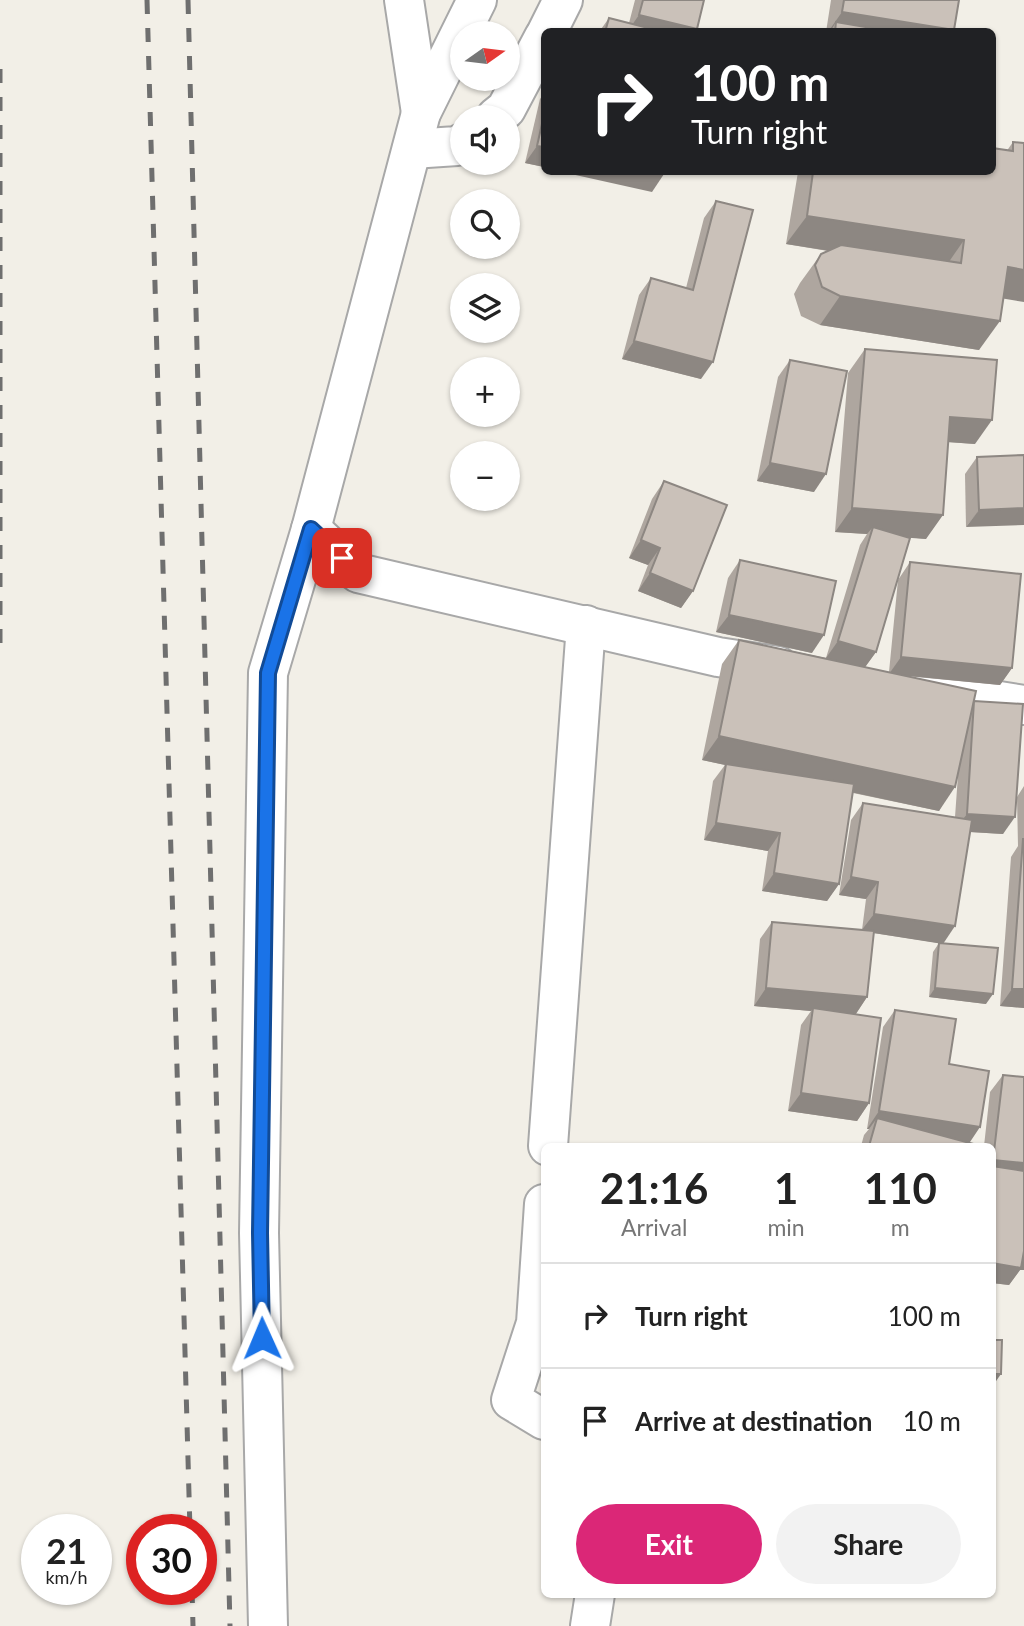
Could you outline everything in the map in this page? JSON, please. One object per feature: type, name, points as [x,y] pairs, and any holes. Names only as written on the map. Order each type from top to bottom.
[{"type":"street","points":[[404,0],[416,131]]},
{"type":"street","points":[[268,1626],[260,1233],[268,673],[311,529],[416,131],[477,0]]},
{"type":"street","points":[[549,28],[564,0]]},
{"type":"street","points":[[508,105],[541,43]]},
{"type":"street","points":[[416,131],[450,143]]},
{"type":"street","points":[[311,529],[358,573],[718,657],[811,671]]},
{"type":"street","points":[[548,1143],[586,625]]},
{"type":"street","points":[[891,684],[1024,705]]},
{"type":"street","points":[[541,1249],[536,1323],[510,1400],[541,1418]]},
{"type":"street","points":[[590,1626],[595,1598]]},
{"type":"building","points":[[643,0],[704,0],[697,28],[639,15]]},
{"type":"building","points":[[844,0],[959,0],[954,28],[842,12]]},
{"type":"building","points":[[609,18],[648,28],[606,28]]},
{"type":"building","points":[[836,22],[871,28],[835,28]]},
{"type":"building","points":[[541,128],[541,147],[537,146]]},
{"type":"building","points":[[1013,142],[1024,143],[1024,270],[1008,267],[1000,321],[840,296],[822,287],[815,265],[821,254],[841,245],[961,263],[964,240],[807,216],[813,175],[996,175],[996,149],[1013,151]]},
{"type":"building","points":[[716,201],[753,210],[713,362],[634,341],[651,278],[693,290]]},
{"type":"building","points":[[865,349],[997,360],[992,420],[950,417],[943,515],[852,508]]},
{"type":"building","points":[[790,360],[847,371],[826,474],[770,463]]},
{"type":"building","points":[[1024,455],[1024,508],[979,510],[977,457]]},
{"type":"building","points":[[664,481],[727,505],[693,591],[650,573],[660,548],[641,540]]},
{"type":"building","points":[[873,527],[910,538],[876,652],[838,641]]},
{"type":"building","points":[[740,560],[836,581],[824,635],[729,615]]},
{"type":"building","points":[[910,562],[1021,574],[1012,668],[901,657]]},
{"type":"building","points":[[739,640],[976,691],[955,787],[719,736]]},
{"type":"building","points":[[974,701],[1023,704],[1015,817],[967,814]]},
{"type":"building","points":[[726,764],[854,784],[839,884],[774,873],[780,833],[716,823]]},
{"type":"building","points":[[863,803],[972,820],[955,926],[874,914],[878,882],[851,877]]},
{"type":"building","points":[[1023,839],[1024,989],[1012,989]]},
{"type":"building","points":[[772,922],[874,931],[867,997],[766,988]]},
{"type":"building","points":[[939,943],[998,948],[993,994],[935,988]]},
{"type":"building","points":[[813,1008],[881,1018],[869,1103],[801,1093]]},
{"type":"building","points":[[895,1010],[956,1019],[949,1064],[989,1071],[980,1127],[879,1111]]},
{"type":"building","points":[[1003,1075],[1024,1077],[1024,1163],[996,1160],[995,1143]]},
{"type":"building","points":[[877,1118],[970,1143],[870,1143]]},
{"type":"building","points":[[996,1167],[1024,1171],[1024,1251],[1021,1268],[996,1264]]},
{"type":"building","points":[[996,1340],[1002,1340],[1001,1374],[996,1374]]},
{"type":"railway","points":[[147,0],[190,1514]]},
{"type":"railway","points":[[188,0],[230,1626]]},
{"type":"railway","points":[[0,69],[0,653]]},
{"type":"railway","points":[[192,1605],[193,1626]]},
{"type":"route","points":[[262,1338],[260,1233],[268,673],[311,529],[342,558]]}]
